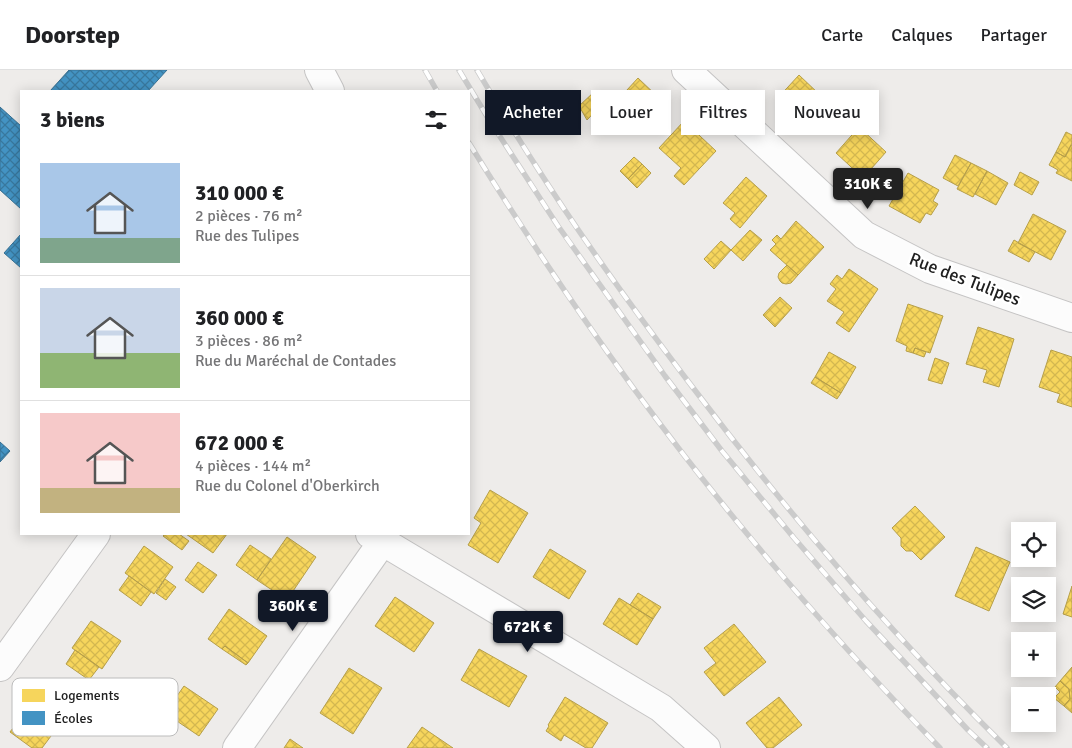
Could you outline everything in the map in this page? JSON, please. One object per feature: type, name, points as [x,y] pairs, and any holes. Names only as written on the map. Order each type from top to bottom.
[{"type":"street","points":[[319,70],[329,90]]},
{"type":"street","name":"Rue des Tulipes","points":[[686,70],[864,235],[930,269],[1072,318]]},
{"type":"street","points":[[0,667],[95,535]]},
{"type":"street","points":[[237,748],[377,538],[661,708],[706,748]]},
{"type":"building: Logements","points":[[799,75],[815,90],[785,90]]},
{"type":"building: Logements","points":[[638,78],[651,90],[627,90]]},
{"type":"building: Logements","points":[[591,95],[591,116],[587,120],[581,110],[581,104]]},
{"type":"building: Logements","points":[[681,124],[681,135],[699,135],[716,151],[684,185],[674,176],[681,168],[659,148]]},
{"type":"building: Logements","points":[[1066,132],[1072,135],[1072,143],[1065,157],[1056,152]]},
{"type":"building: Logements","points":[[852,135],[868,135],[886,152],[863,178],[836,153]]},
{"type":"building: Logements","points":[[1071,145],[1072,181],[1056,173],[1058,170],[1049,165],[1056,152],[1065,157]]},
{"type":"building: Logements","points":[[955,155],[971,163],[958,186],[943,178]]},
{"type":"building: Logements","points":[[634,157],[642,164],[628,179],[620,171]]},
{"type":"building: Logements","points":[[971,163],[987,171],[973,197],[957,189]]},
{"type":"building: Logements","points":[[642,164],[651,173],[637,188],[628,179]]},
{"type":"building: Logements","points":[[987,171],[1008,183],[996,205],[975,194]]},
{"type":"building: Logements","points":[[1020,172],[1039,182],[1032,195],[1014,185]]},
{"type":"building: Logements","points":[[908,173],[939,190],[933,201],[938,204],[931,215],[926,213],[920,223],[889,206]]},
{"type":"building: Logements","points":[[746,177],[767,196],[740,228],[730,219],[735,213],[723,203]]},
{"type":"building: Logements","points":[[1033,214],[1066,231],[1051,260],[1018,243]]},
{"type":"building: Logements","points":[[796,221],[824,247],[798,275],[770,250],[776,244],[772,240],[777,235],[781,239]]},
{"type":"building: Logements","points":[[750,230],[762,240],[743,261],[731,250]]},
{"type":"building: Logements","points":[[1014,240],[1035,252],[1029,262],[1008,251]]},
{"type":"building: Logements","points":[[721,241],[731,250],[714,269],[704,259]]},
{"type":"building: Logements","points":[[787,265],[798,275],[791,283],[786,284],[782,283],[778,277],[779,273]]},
{"type":"building: Logements","points":[[849,269],[878,289],[849,332],[836,323],[844,312],[827,301],[836,289],[830,284],[837,275],[842,279]]},
{"type":"building: Logements","points":[[780,297],[792,308],[775,327],[763,315]]},
{"type":"building: Logements","points":[[908,304],[943,316],[930,353],[915,348],[913,353],[906,351],[907,346],[896,341]]},
{"type":"building: Logements","points":[[978,327],[1014,339],[999,387],[983,382],[987,370],[966,364]]},
{"type":"building: Logements","points":[[915,348],[926,352],[924,357],[913,353]]},
{"type":"building: Logements","points":[[1051,350],[1072,357],[1072,407],[1057,402],[1060,394],[1039,387]]},
{"type":"building: Logements","points":[[829,352],[856,367],[841,393],[815,377]]},
{"type":"building: Logements","points":[[935,358],[949,363],[942,384],[928,380]]},
{"type":"building: Logements","points":[[815,377],[841,393],[837,399],[811,383]]},
{"type":"building: Logements","points":[[490,490],[528,513],[498,563],[468,545],[481,523],[474,518]]},
{"type":"building: Logements","points":[[915,506],[945,537],[921,560],[912,551],[906,551],[901,546],[901,538],[892,528]]},
{"type":"building: Logements","points":[[180,535],[189,541],[182,550],[163,536]]},
{"type":"building: Logements","points":[[187,535],[226,535],[213,553]]},
{"type":"building: Logements","points":[[287,537],[316,557],[287,600],[257,580]]},
{"type":"building: Logements","points":[[250,545],[271,559],[257,580],[236,565]]},
{"type":"building: Logements","points":[[144,546],[173,567],[154,594],[125,573]]},
{"type":"building: Logements","points":[[976,547],[1010,562],[989,611],[955,596]]},
{"type":"building: Logements","points":[[550,549],[586,571],[569,599],[533,577]]},
{"type":"building: Logements","points":[[198,562],[217,575],[203,593],[185,580]]},
{"type":"building: Logements","points":[[129,576],[151,592],[141,606],[119,590]]},
{"type":"building: Logements","points":[[165,579],[176,587],[166,600],[156,593]]},
{"type":"building: Logements","points":[[1072,586],[1072,617],[1063,614]]},
{"type":"building: Logements","points":[[638,593],[661,607],[653,619],[630,605]]},
{"type":"building: Logements","points":[[395,597],[434,623],[414,652],[375,626]]},
{"type":"building: Logements","points":[[619,598],[653,619],[637,645],[603,624]]},
{"type":"building: Logements","points":[[229,609],[267,636],[248,663],[225,646],[222,649],[208,639]]},
{"type":"building: Logements","points":[[91,621],[121,641],[102,669],[72,648]]},
{"type":"building: Logements","points":[[734,624],[766,662],[724,696],[704,672],[716,663],[704,648]]},
{"type":"building: Logements","points":[[225,646],[248,663],[246,665],[222,649]]},
{"type":"building: Logements","points":[[479,649],[527,676],[509,707],[461,680]]},
{"type":"building: Logements","points":[[75,650],[99,667],[91,678],[86,678],[66,664]]},
{"type":"building: Logements","points":[[1072,667],[1072,713],[1064,706],[1070,699],[1069,689],[1060,681]]},
{"type":"building: Logements","points":[[349,668],[382,688],[353,734],[320,713]]},
{"type":"building: Logements","points":[[1060,681],[1069,689],[1070,699],[1064,706],[1056,700],[1056,696],[1060,692],[1055,687]]},
{"type":"building: Logements","points":[[184,686],[218,709],[199,736],[178,722],[178,695]]},
{"type":"building: Logements","points":[[565,697],[608,723],[592,748],[586,748],[564,735],[561,741],[546,731]]},
{"type":"building: Logements","points":[[779,697],[802,725],[773,748],[767,748],[746,723]]},
{"type":"building: Logements","points":[[422,727],[453,748],[407,748]]},
{"type":"building: Logements","points":[[16,736],[51,736],[42,748],[32,748]]},
{"type":"building: Logements","points":[[290,739],[303,748],[284,748]]},
{"type":"building: Écoles","points":[[69,70],[167,70],[149,90],[51,90]]},
{"type":"building: Écoles","points":[[0,107],[20,125],[20,208],[0,190]]},
{"type":"building: Écoles","points":[[20,235],[20,267],[4,253]]},
{"type":"building: Écoles","points":[[0,442],[10,451],[0,462]]},
{"type":"railway","points":[[425,70],[436,90]]},
{"type":"railway","points":[[459,70],[558,226],[665,376],[722,451],[866,621],[987,748]]},
{"type":"railway","points":[[477,70],[555,195],[593,251],[653,335],[730,436],[844,575],[924,663],[1007,748]]},
{"type":"railway","points":[[470,145],[564,290],[632,386],[702,479],[812,610],[940,748]]}]
